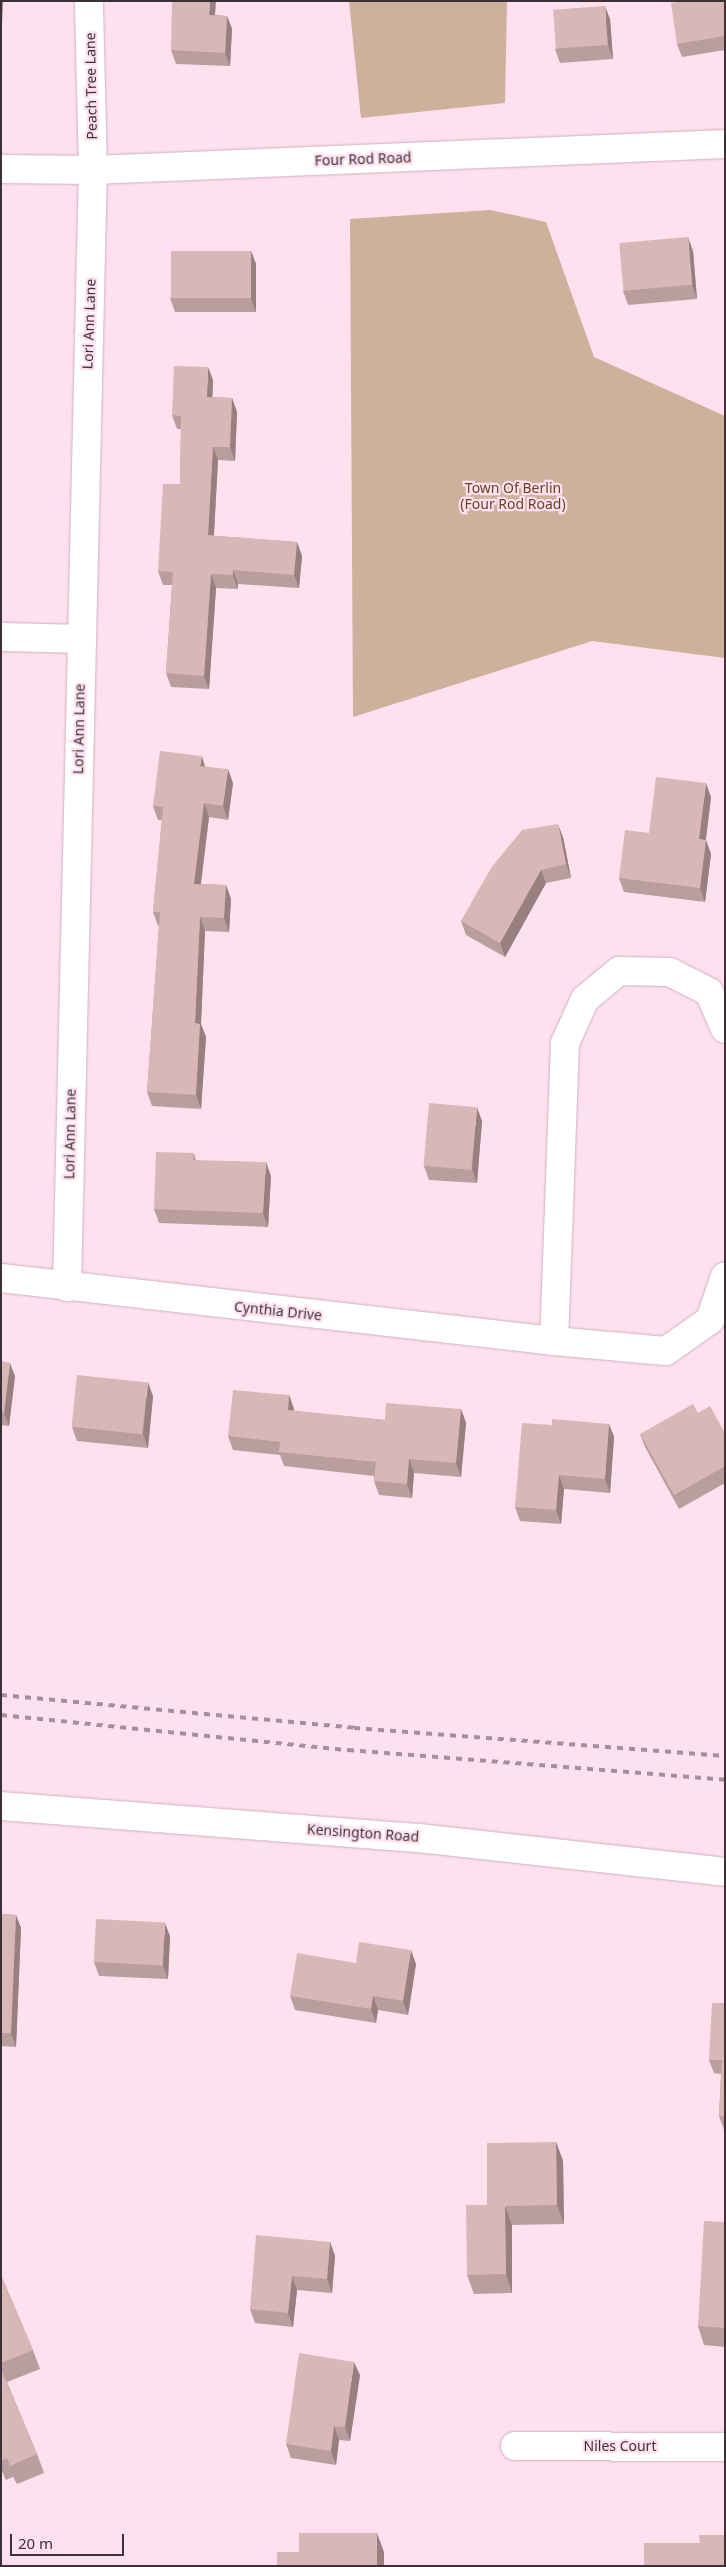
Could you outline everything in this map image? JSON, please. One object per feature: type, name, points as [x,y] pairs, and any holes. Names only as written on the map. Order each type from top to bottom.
[{"type":"street","name":"Peach Tree Lane","points":[[89,1],[93,170]]},
{"type":"street","name":"Four Rod Road","points":[[1,168],[93,170],[725,144]]},
{"type":"street","name":"Lori Ann Lane","points":[[67,1288],[93,170]]},
{"type":"street","points":[[1,638],[81,639]]},
{"type":"street","points":[[554,1341],[565,1043],[585,999],[619,972],[670,972],[709,992],[725,1029]]},
{"type":"street","name":"Cynthia Drive","points":[[1,1278],[67,1288],[554,1341],[666,1351],[710,1320],[725,1276]]},
{"type":"street","name":"Kensington Road","points":[[1,1806],[419,1838],[725,1872]]},
{"type":"street","name":"Niles Court","points":[[515,2446],[725,2447]]},
{"type":"green space","points":[[349,1],[507,1],[505,103],[361,118]]},
{"type":"green space","name":"Town Of Berlin (Four Rod Road)","points":[[490,210],[546,222],[594,357],[725,416],[725,658],[592,641],[353,717],[350,219]]},
{"type":"building","points":[[172,1],[210,1],[209,15],[227,16],[225,53],[171,50]]},
{"type":"building","points":[[683,1],[725,1],[725,36],[677,44],[671,3]]},
{"type":"building","points":[[605,6],[608,45],[556,49],[553,10]]},
{"type":"building","points":[[688,237],[692,285],[623,291],[619,243]]},
{"type":"building","points":[[171,251],[251,251],[251,298],[171,298]]},
{"type":"building","points":[[174,366],[208,367],[207,397],[232,398],[230,447],[213,447],[208,535],[297,542],[294,575],[233,570],[233,575],[211,574],[204,676],[166,673],[173,572],[158,571],[163,484],[180,484],[181,416],[172,415]]},
{"type":"building","points":[[160,751],[202,756],[200,766],[228,769],[223,806],[204,803],[194,884],[226,885],[224,918],[200,917],[195,1023],[200,1024],[196,1095],[147,1092],[160,912],[153,912],[163,807],[153,806]]},
{"type":"building","points":[[656,777],[706,783],[699,839],[706,840],[700,888],[619,878],[625,830],[649,833]]},
{"type":"building","points":[[558,824],[566,864],[541,870],[500,943],[461,921],[491,868],[522,830]]},
{"type":"building","points":[[429,1103],[477,1107],[471,1170],[424,1166]]},
{"type":"building","points":[[156,1152],[194,1153],[193,1160],[266,1162],[263,1213],[154,1209]]},
{"type":"building","points":[[1,1361],[10,1363],[4,1413],[1,1412]]},
{"type":"building","points":[[77,1375],[148,1382],[142,1434],[72,1427]]},
{"type":"building","points":[[233,1390],[289,1395],[288,1410],[385,1420],[386,1403],[461,1409],[456,1463],[409,1459],[407,1484],[374,1481],[376,1462],[279,1452],[280,1442],[228,1436]]},
{"type":"building","points":[[693,1404],[698,1413],[710,1406],[725,1433],[725,1466],[674,1495],[640,1434]]},
{"type":"building","points":[[552,1419],[609,1424],[605,1479],[559,1475],[556,1510],[515,1507],[522,1423],[552,1425]]},
{"type":"building","points":[[1,1914],[16,1915],[11,2033],[1,2033]]},
{"type":"building","points":[[96,1919],[165,1923],[163,1966],[94,1962]]},
{"type":"building","points":[[359,1942],[411,1950],[403,2001],[373,1996],[371,2009],[290,1996],[297,1953],[356,1963]]},
{"type":"building","points":[[712,2003],[725,2003],[725,2117],[719,2116],[722,2060],[709,2060]]},
{"type":"building","points":[[556,2142],[557,2205],[505,2206],[506,2274],[467,2275],[466,2205],[487,2205],[487,2143]]},
{"type":"building","points":[[704,2221],[725,2222],[725,2328],[698,2326]]},
{"type":"building","points":[[256,2235],[330,2242],[327,2279],[292,2276],[288,2313],[250,2309]]},
{"type":"building","points":[[1,2275],[33,2350],[1,2363]]},
{"type":"building","points":[[299,2353],[354,2362],[345,2427],[334,2426],[331,2451],[286,2444]]},
{"type":"building","points":[[1,2369],[37,2454],[10,2466],[7,2458],[1,2461]]},
{"type":"building","points":[[299,2533],[377,2533],[377,2566],[277,2566],[277,2552],[299,2552]]},
{"type":"building","points":[[699,2535],[725,2535],[725,2566],[644,2566],[644,2543],[700,2543]]},
{"type":"railway","points":[[1,1695],[354,1728],[725,1756]]},
{"type":"railway","points":[[1,1715],[348,1750],[725,1780]]}]
